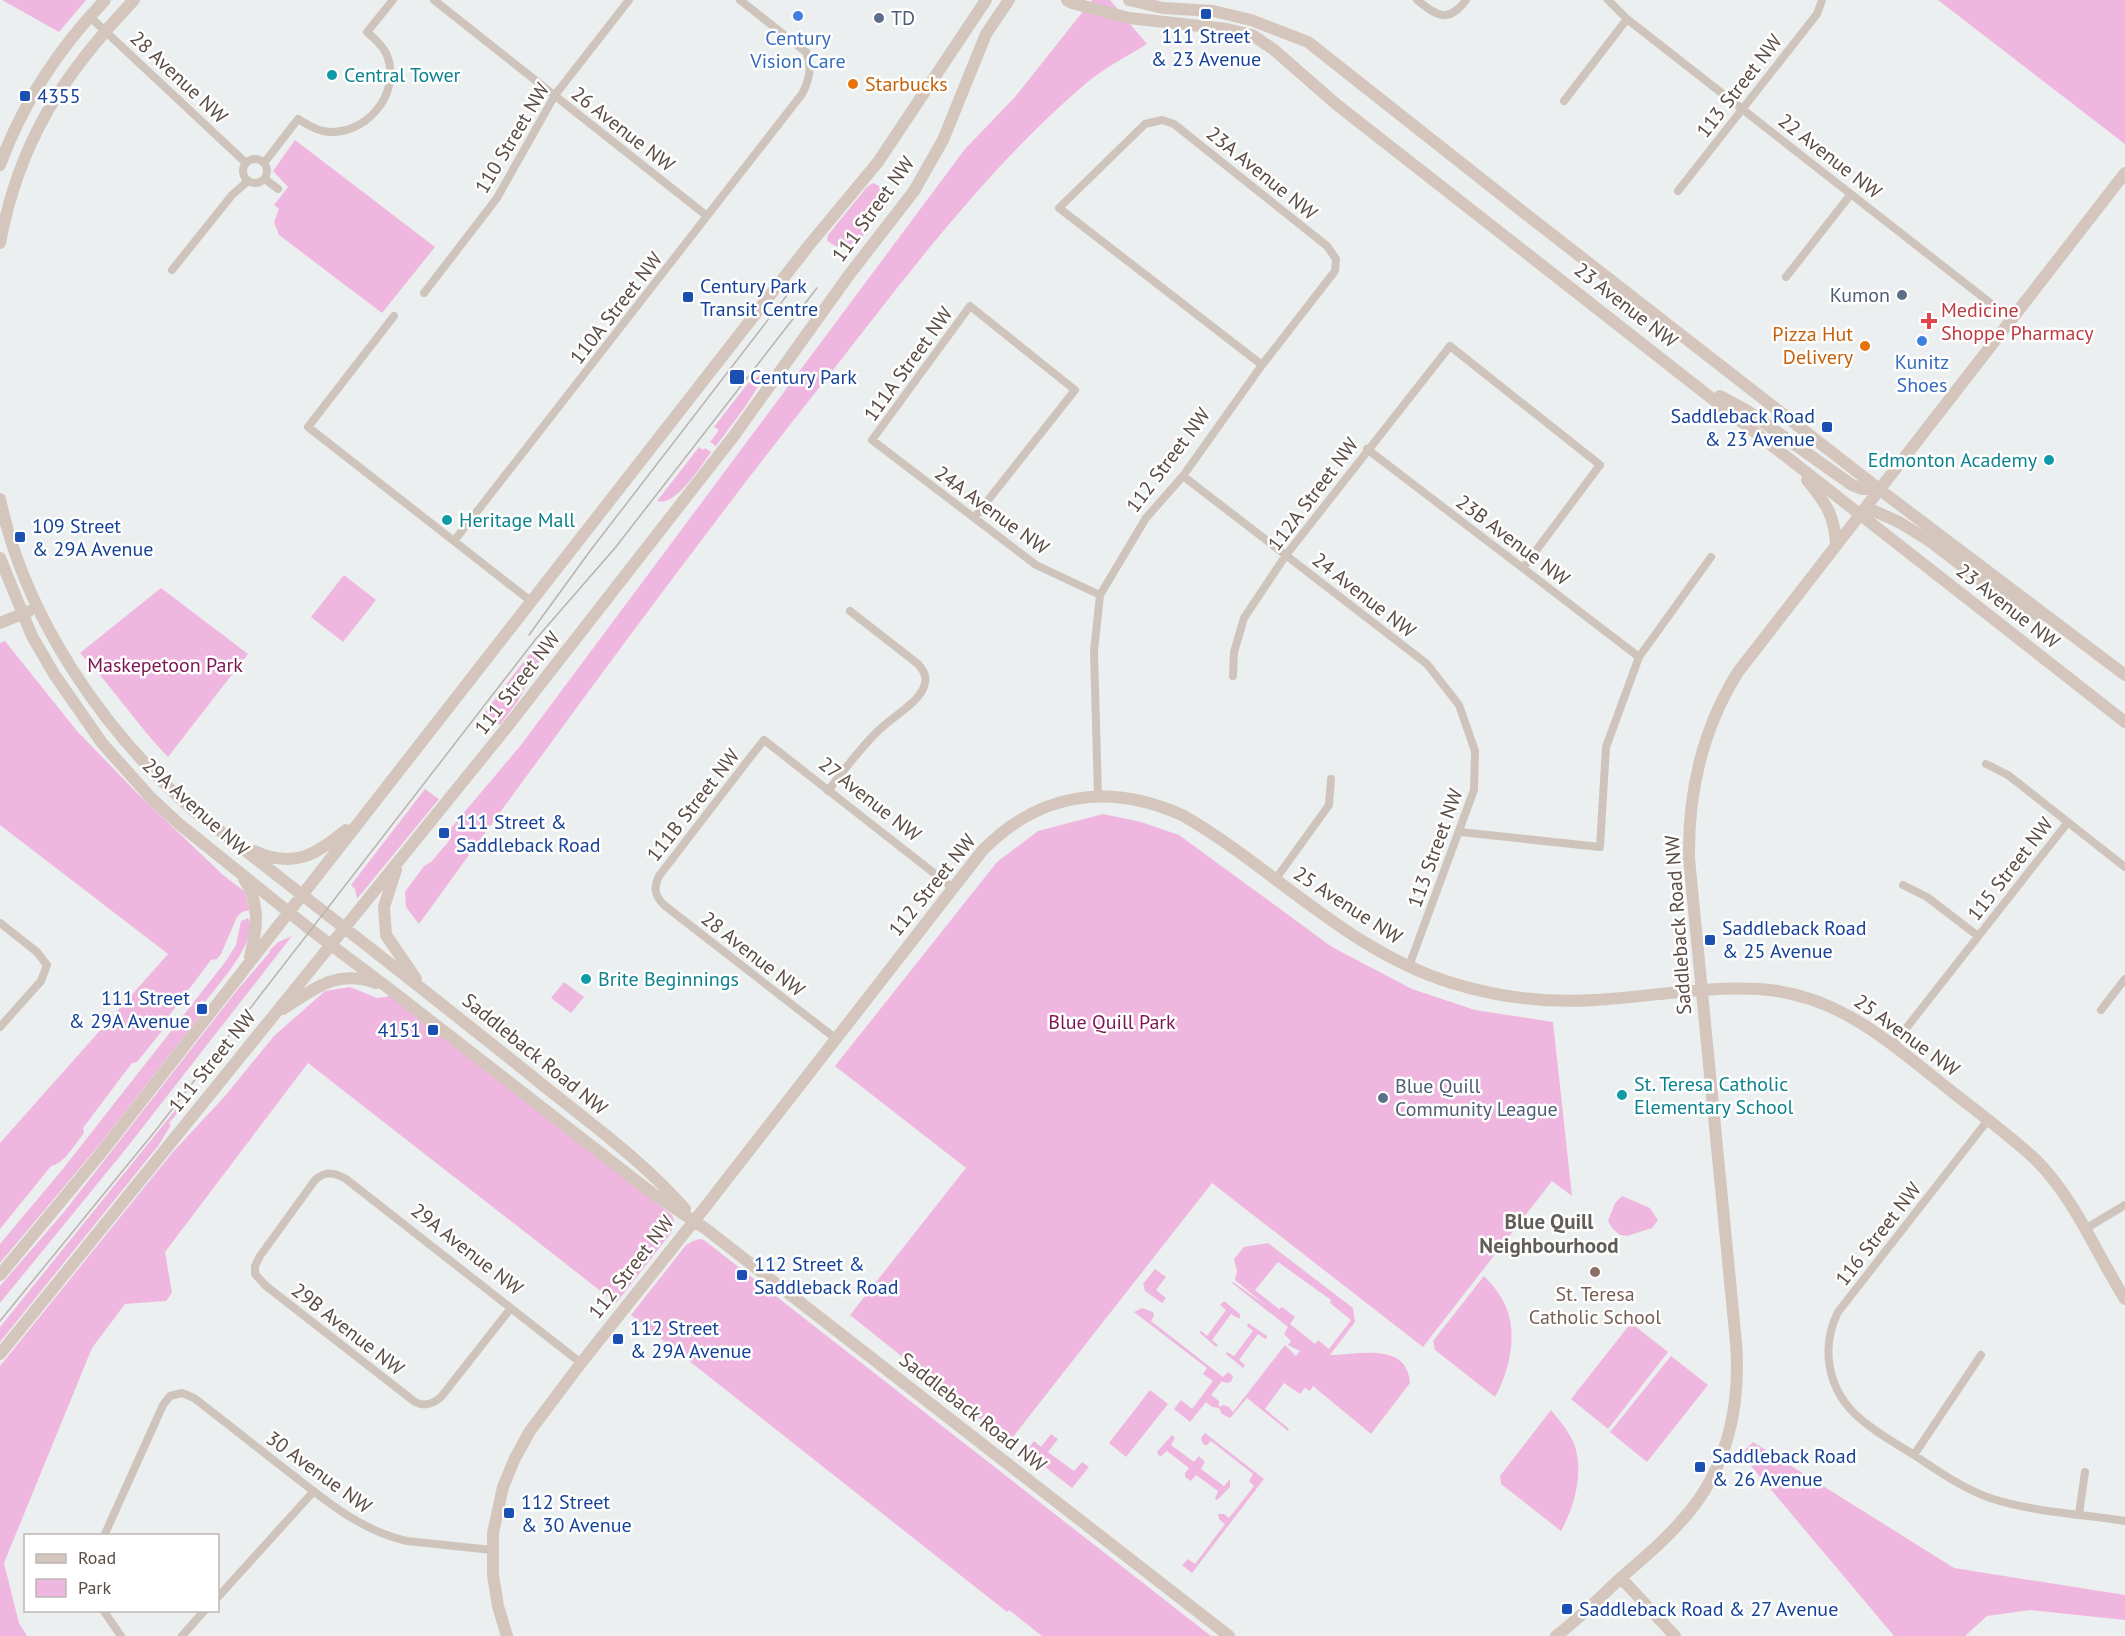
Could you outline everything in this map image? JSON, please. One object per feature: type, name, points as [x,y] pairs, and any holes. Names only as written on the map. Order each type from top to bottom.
[{"type":"street","points":[[0,165],[22,114],[46,72],[89,16],[105,0]]},
{"type":"street","points":[[0,243],[17,178],[42,120],[66,79],[105,30],[134,0]]},
{"type":"street","points":[[264,163],[298,119],[313,128],[339,132],[356,128],[381,106],[390,77],[389,64],[385,51],[367,32],[393,0]]},
{"type":"street","name":"26 Avenue NW","points":[[434,0],[707,216]]},
{"type":"street","name":"110 Street NW","points":[[424,293],[497,198],[555,96],[629,0]]},
{"type":"street","name":"110A Street NW","points":[[454,541],[802,94],[809,77],[809,59],[806,52],[740,0]]},
{"type":"street","name":"111 Street NW","points":[[0,1275],[101,1153],[810,244],[878,162],[986,0]]},
{"type":"street","name":"111 Street NW","points":[[0,1354],[514,718],[733,437],[849,275],[914,190],[943,140],[986,34],[1009,0]]},
{"type":"street","name":"23 Avenue NW","points":[[1067,0],[1083,7],[1130,18],[1227,29],[1252,35],[1274,49],[1336,104],[2125,722]]},
{"type":"street","name":"23 Avenue NW","points":[[1129,0],[1163,8],[1213,11],[1241,18],[1308,42],[1879,489],[2125,675]]},
{"type":"street","points":[[1417,0],[1436,14],[1447,16],[1456,11],[1466,0]]},
{"type":"street","name":"22 Avenue NW","points":[[1608,0],[1627,19],[2012,320]]},
{"type":"street","name":"113 Street NW","points":[[1678,191],[1817,14],[1822,0]]},
{"type":"street","name":"28 Avenue NW","points":[[89,16],[246,163]]},
{"type":"street","points":[[1564,101],[1627,19]]},
{"type":"street","name":"23A Avenue NW","points":[[1262,365],[1059,208],[1145,124],[1162,120],[1174,124],[1327,246],[1336,259]]},
{"type":"street","points":[[257,159],[264,163],[267,170],[264,179],[256,183],[248,181],[243,174],[246,163],[257,159]]},
{"type":"street","name":"Saddleback Road NW","points":[[1556,1636],[1672,1532],[1703,1494],[1726,1444],[1737,1386],[1736,1343],[1689,848],[1691,807],[1701,753],[1721,703],[1738,672],[2125,173]]},
{"type":"street","points":[[264,179],[278,189]]},
{"type":"street","points":[[172,270],[225,202],[248,181]]},
{"type":"street","points":[[1786,277],[1851,194]]},
{"type":"street","name":"112 Street NW","points":[[507,1636],[495,1590],[492,1550],[498,1504],[515,1458],[538,1419],[982,851],[1003,831],[1029,814],[1059,803],[1098,796],[1094,651],[1100,595],[1146,518],[1183,476],[1262,365],[1335,271],[1336,259]]},
{"type":"street","name":"111A Street NW","points":[[872,440],[970,306],[1075,390],[974,518]]},
{"type":"street","points":[[394,316],[308,427],[532,602]]},
{"type":"street","name":"112A Street NW","points":[[1233,676],[1234,652],[1244,618],[1286,555],[1450,346],[1600,465],[1523,568]]},
{"type":"street","points":[[1695,383],[1746,410],[1857,488],[1879,489]]},
{"type":"street","name":"24A Avenue NW","points":[[872,440],[1036,565],[1100,595]]},
{"type":"street","name":"23B Avenue NW","points":[[1367,449],[1640,657]]},
{"type":"street","points":[[1791,460],[1825,501],[1835,525],[1836,544]]},
{"type":"street","name":"24 Avenue NW","points":[[1183,476],[1427,664],[1459,705]]},
{"type":"street","name":"29A Avenue NW","points":[[0,499],[22,568],[38,608],[69,664],[124,738],[175,793],[345,927]]},
{"type":"street","points":[[1860,514],[1870,509],[1899,522],[1931,542],[2013,605],[2058,623]]},
{"type":"street","points":[[1460,832],[1600,847],[1606,747],[1640,657],[1711,557]]},
{"type":"street","name":"29A Avenue NW","points":[[0,558],[22,614],[43,656],[85,720],[117,761],[151,798],[288,912],[331,944]]},
{"type":"street","points":[[0,623],[38,608]]},
{"type":"street","points":[[828,791],[879,730],[921,693],[926,681],[918,664],[850,611]]},
{"type":"street","name":"113 Street NW","points":[[1409,966],[1474,790],[1475,751],[1459,705]]},
{"type":"street","name":"27 Avenue NW","points":[[764,740],[953,888]]},
{"type":"street","name":"111B Street NW","points":[[655,893],[659,876],[764,740]]},
{"type":"street","points":[[1986,764],[2008,775],[2125,867]]},
{"type":"street","name":"25 Avenue NW","points":[[1275,880],[1329,805],[1331,779]]},
{"type":"street","name":"25 Avenue NW","points":[[1098,796],[1143,801],[1184,816],[1354,937],[1409,966],[1454,984],[1537,999],[1595,1000],[1702,991],[1760,989],[1803,996],[1837,1008],[1893,1045],[2024,1149],[2048,1172],[2085,1229],[2125,1299]]},
{"type":"street","points":[[228,836],[264,855],[282,860],[296,859],[323,849],[362,818]]},
{"type":"street","name":"115 Street NW","points":[[1893,1045],[2068,822]]},
{"type":"street","points":[[399,860],[384,907],[386,935],[424,989]]},
{"type":"street","points":[[238,871],[251,891],[256,913],[256,932],[248,964]]},
{"type":"street","name":"115 Street NW","points":[[1903,885],[1923,895],[1978,936]]},
{"type":"street","name":"28 Avenue NW","points":[[655,893],[664,905],[835,1038]]},
{"type":"street","points":[[0,923],[37,952],[47,965],[41,981],[0,1027]]},
{"type":"street","name":"Saddleback Road NW","points":[[345,927],[664,1185],[694,1219]]},
{"type":"street","name":"Saddleback Road NW","points":[[331,944],[652,1193],[694,1219],[1229,1636]]},
{"type":"street","points":[[274,1014],[326,981],[347,977],[387,987]]},
{"type":"street","points":[[2101,1010],[2125,978]]},
{"type":"street","name":"116 Street NW","points":[[1914,1455],[1855,1414],[1839,1394],[1833,1381],[1828,1359],[1831,1331],[1838,1312],[1988,1120]]},
{"type":"street","name":"29A Avenue NW","points":[[326,1173],[334,1173],[346,1179],[581,1363]]},
{"type":"street","name":"29B Avenue NW","points":[[326,1173],[312,1184],[260,1256],[255,1270],[257,1277],[415,1402],[428,1405],[441,1397],[511,1308]]},
{"type":"street","points":[[2085,1229],[2125,1205]]},
{"type":"street","points":[[1981,1355],[1914,1455],[1956,1483],[1990,1498],[2125,1521]]},
{"type":"street","name":"30 Avenue NW","points":[[105,1534],[163,1405],[170,1396],[182,1393],[194,1398],[351,1519],[393,1538],[422,1544],[492,1550]]},
{"type":"street","points":[[2079,1514],[2085,1472]]},
{"type":"street","points":[[219,1596],[314,1491]]},
{"type":"street","points":[[1621,1578],[1675,1636]]},
{"type":"street","points":[[104,1612],[121,1636]]},
{"type":"street","points":[[182,1636],[204,1612]]},
{"type":"green space","points":[[2,0],[86,0],[59,32]]},
{"type":"green space","points":[[1092,0],[1110,0],[1147,44],[1091,79],[1047,118],[948,226],[773,446],[419,924],[406,907],[405,892],[424,866],[431,862],[449,841],[451,828],[521,745],[965,149],[1015,97]]},
{"type":"green space","points":[[1938,0],[2125,0],[2125,144]]},
{"type":"green space","points":[[295,140],[435,247],[382,313],[279,235],[274,222],[279,209],[274,205],[288,187],[273,171]]},
{"type":"green space","points":[[873,183],[882,189],[884,197],[883,204],[868,230],[849,247],[838,247],[829,242],[828,235],[867,187]]},
{"type":"green space","points":[[766,374],[745,407],[716,446],[710,442],[719,430],[714,427],[749,382]]},
{"type":"green space","points":[[699,447],[711,452],[695,475],[672,498],[657,501]]},
{"type":"green space","points":[[344,575],[376,600],[343,642],[311,617]]},
{"type":"green space","name":"Maskepetoon Park","points":[[161,588],[248,654],[168,757],[80,653]]},
{"type":"green space","points":[[5,641],[77,731],[138,794],[223,875],[244,891],[250,910],[242,912],[237,917],[221,954],[217,959],[211,960],[162,1025],[162,1031],[137,1062],[132,1063],[83,1128],[84,1133],[61,1161],[51,1166],[0,1229],[0,1143],[168,954],[0,825],[0,643]]},
{"type":"green space","points":[[552,641],[540,657],[518,701],[500,725],[484,713],[532,651]]},
{"type":"green space","points":[[425,789],[439,799],[357,899],[355,889],[351,885]]},
{"type":"green space","name":"Blue Quill Park","points":[[1103,814],[1141,822],[1179,835],[1332,947],[1412,989],[1475,1010],[1553,1022],[1572,1196],[1552,1181],[1423,1347],[1212,1183],[1009,1442],[850,1315],[966,1168],[835,1066],[997,862],[1038,831]]},
{"type":"green space","points":[[248,918],[250,927],[243,949],[236,962],[205,1002],[202,1000],[198,1005],[204,1011],[100,1144],[0,1263],[0,1244],[62,1170],[226,961],[236,945],[241,921]]},
{"type":"green space","points":[[292,936],[125,1150],[0,1303],[0,1286],[64,1212],[269,951],[278,942]]},
{"type":"green space","points":[[564,982],[584,997],[571,1013],[551,998]]},
{"type":"green space","points":[[350,987],[377,998],[391,996],[672,1215],[674,1221],[671,1233],[616,1303],[308,1063],[165,1252],[172,1293],[166,1301],[125,1304],[92,1348],[4,1563],[19,1623],[27,1636],[0,1636],[0,1366],[172,1153],[225,1096],[274,1036],[325,991]]},
{"type":"green space","points":[[181,1103],[184,1105],[169,1123],[171,1125],[158,1146],[0,1342],[0,1327]]},
{"type":"green space","points":[[1622,1196],[1650,1208],[1658,1220],[1652,1228],[1627,1236],[1620,1235],[1613,1229],[1608,1221],[1615,1203]]},
{"type":"green space","points":[[700,1239],[1211,1636],[1042,1636],[1009,1610],[1007,1612],[631,1315],[686,1245]]},
{"type":"green space","points":[[1268,1243],[1353,1308],[1355,1322],[1330,1355],[1380,1353],[1400,1361],[1407,1370],[1410,1383],[1371,1434],[1313,1386],[1310,1391],[1305,1388],[1300,1394],[1284,1383],[1265,1409],[1289,1429],[1288,1431],[1247,1398],[1230,1418],[1222,1414],[1219,1408],[1212,1407],[1206,1402],[1190,1422],[1174,1409],[1181,1400],[1192,1409],[1213,1381],[1203,1374],[1207,1368],[1134,1312],[1142,1308],[1153,1312],[1154,1316],[1151,1321],[1223,1377],[1228,1372],[1233,1376],[1231,1382],[1222,1381],[1211,1395],[1219,1401],[1219,1407],[1223,1405],[1229,1407],[1233,1412],[1285,1345],[1296,1356],[1300,1351],[1288,1345],[1291,1341],[1284,1334],[1288,1327],[1232,1283],[1265,1305],[1235,1280],[1237,1271],[1234,1259],[1244,1247]],"holes":[[[1278,1262],[1331,1300],[1330,1303],[1351,1320],[1329,1349],[1318,1340],[1315,1344],[1290,1324],[1295,1317],[1282,1307],[1279,1309],[1255,1290]]]},
{"type":"green space","points":[[1155,1269],[1166,1277],[1156,1290],[1166,1298],[1162,1303],[1145,1291],[1143,1284]]},
{"type":"green space","points":[[1484,1276],[1504,1303],[1510,1318],[1511,1329],[1508,1365],[1495,1397],[1435,1350],[1433,1341]]},
{"type":"green space","points":[[1224,1301],[1240,1314],[1240,1318],[1231,1314],[1212,1340],[1218,1345],[1216,1347],[1199,1332],[1207,1336],[1226,1310],[1220,1305]]},
{"type":"green space","points":[[1248,1323],[1267,1338],[1258,1334],[1239,1360],[1245,1365],[1243,1368],[1226,1354],[1227,1352],[1234,1356],[1253,1331],[1247,1326]]},
{"type":"green space","points":[[1631,1323],[1668,1352],[1608,1429],[1571,1399]]},
{"type":"green space","points":[[1671,1356],[1708,1385],[1647,1462],[1610,1432]]},
{"type":"green space","points":[[1150,1390],[1168,1404],[1126,1457],[1109,1443]]},
{"type":"green space","points":[[1551,1410],[1573,1441],[1578,1463],[1574,1499],[1561,1531],[1501,1484],[1500,1476]]},
{"type":"green space","points":[[1205,1433],[1264,1479],[1192,1573],[1182,1565],[1188,1559],[1195,1564],[1225,1524],[1219,1519],[1218,1514],[1224,1514],[1229,1518],[1254,1486],[1249,1481],[1253,1474],[1211,1441],[1207,1445],[1203,1444],[1201,1438]]},
{"type":"green space","points":[[1051,1434],[1058,1439],[1048,1452],[1074,1471],[1082,1462],[1089,1467],[1072,1488],[1026,1452],[1034,1441],[1041,1447]]},
{"type":"green space","points":[[1172,1435],[1175,1438],[1171,1445],[1194,1462],[1199,1456],[1205,1462],[1201,1469],[1224,1486],[1230,1479],[1230,1487],[1217,1500],[1215,1499],[1218,1491],[1196,1475],[1191,1481],[1185,1477],[1189,1468],[1167,1451],[1161,1456],[1158,1455],[1157,1452]]},
{"type":"green space","points":[[1753,1442],[1954,1568],[2125,1595],[2125,1620],[2030,1610],[1987,1616],[1965,1636],[1894,1636],[1741,1454]]},
{"type":"tram line","points":[[529,635],[590,551],[801,277]]},
{"type":"tram line","points":[[0,1321],[156,1130],[535,640],[615,548],[817,288]]},
{"type":"place","name":"111 Street & 23 Avenue","points":[[1206,14]]},
{"type":"place","name":"Century Vision Care","points":[[798,16]]},
{"type":"place","name":"TD","points":[[879,18]]},
{"type":"place","name":"Central Tower","points":[[332,75]]},
{"type":"place","name":"Starbucks","points":[[853,84]]},
{"type":"place","name":"4355","points":[[25,96]]},
{"type":"place","name":"Kumon","points":[[1902,295]]},
{"type":"place","name":"Century Park Transit Centre","points":[[688,297]]},
{"type":"place","name":"Medicine Shoppe Pharmacy","points":[[1929,321]]},
{"type":"place","name":"Kunitz Shoes","points":[[1922,341]]},
{"type":"place","name":"Pizza Hut Delivery","points":[[1865,346]]},
{"type":"place","name":"Century Park","points":[[737,377]]},
{"type":"place","name":"Saddleback Road & 23 Avenue","points":[[1827,427]]},
{"type":"place","name":"Edmonton Academy","points":[[2049,460]]},
{"type":"place","name":"Heritage Mall","points":[[447,520]]},
{"type":"place","name":"109 Street & 29A Avenue","points":[[20,537]]},
{"type":"place","name":"111 Street & Saddleback Road","points":[[444,833]]},
{"type":"place","name":"Saddleback Road & 25 Avenue","points":[[1710,940]]},
{"type":"place","name":"Brite Beginnings","points":[[586,979]]},
{"type":"place","name":"111 Street & 29A Avenue","points":[[202,1009]]},
{"type":"place","name":"4151","points":[[433,1030]]},
{"type":"place","name":"St. Teresa Catholic Elementary School","points":[[1622,1095]]},
{"type":"place","name":"Blue Quill Community League","points":[[1383,1098]]},
{"type":"place","name":"St. Teresa Catholic School","points":[[1595,1272]]},
{"type":"place","name":"112 Street & Saddleback Road","points":[[742,1275]]},
{"type":"place","name":"112 Street & 29A Avenue","points":[[618,1339]]},
{"type":"place","name":"Saddleback Road & 26 Avenue","points":[[1700,1467]]},
{"type":"place","name":"112 Street & 30 Avenue","points":[[509,1513]]},
{"type":"place","name":"Saddleback Road & 27 Avenue","points":[[1567,1609]]},
{"type":"district","name":"Blue Quill Neighbourhood","points":[[1549,1233]]}]
